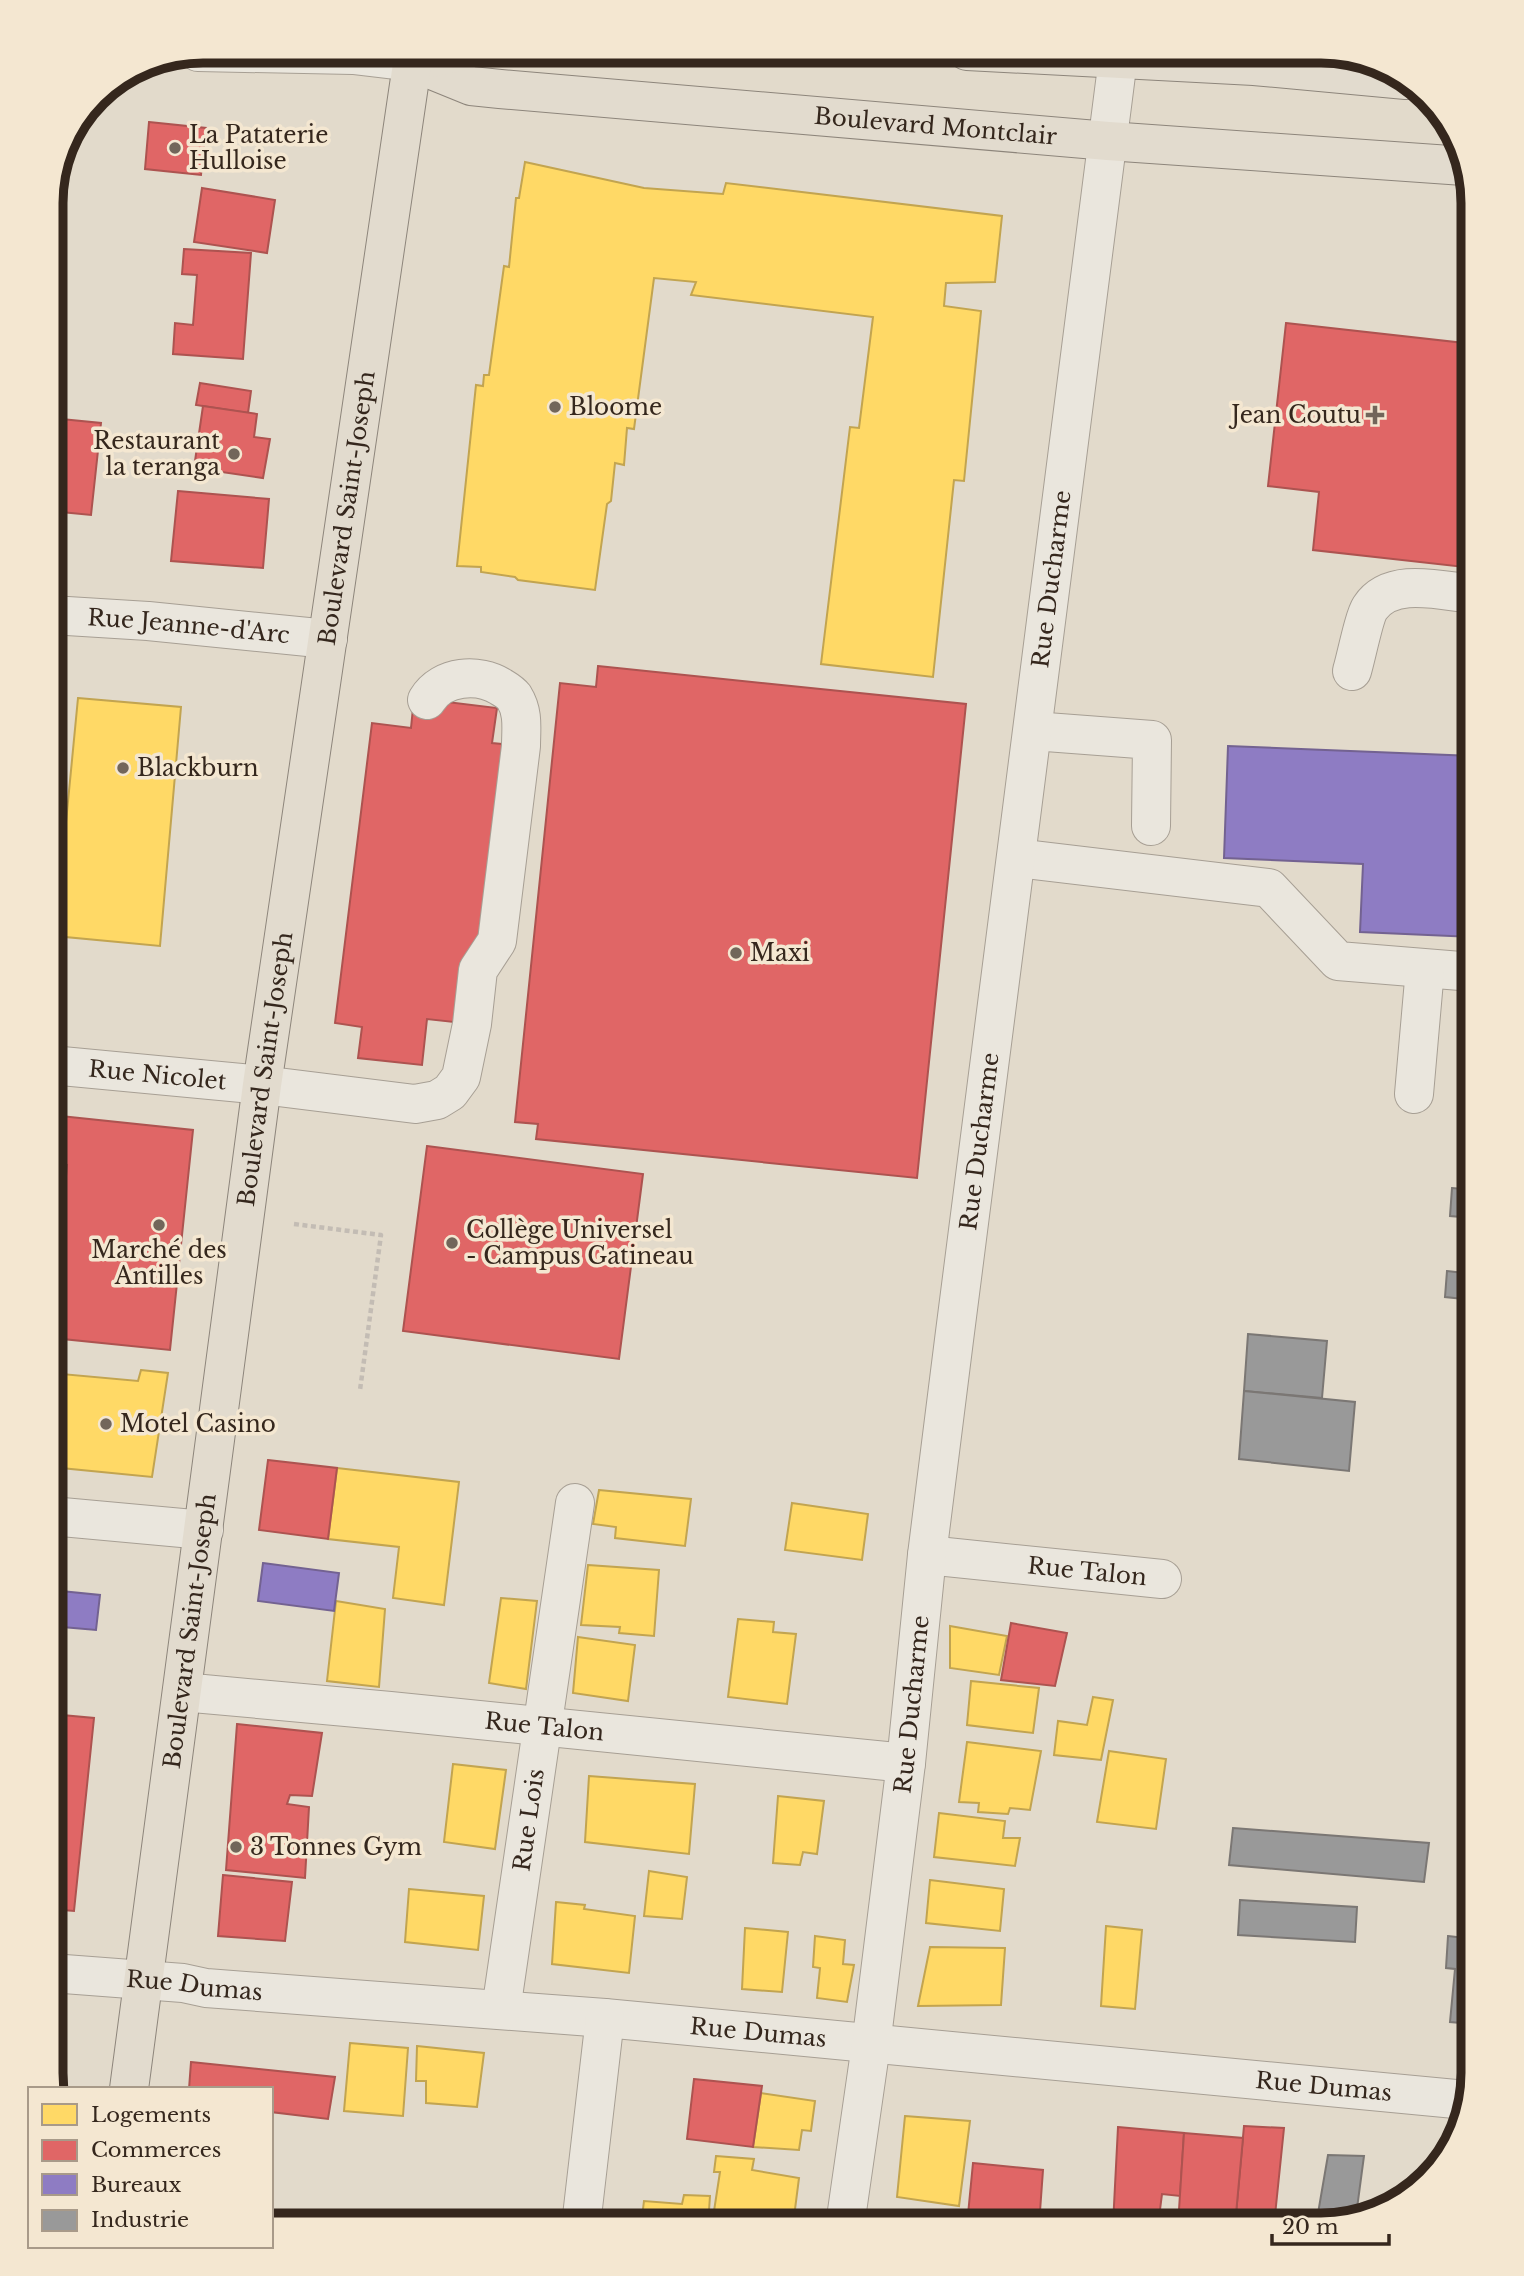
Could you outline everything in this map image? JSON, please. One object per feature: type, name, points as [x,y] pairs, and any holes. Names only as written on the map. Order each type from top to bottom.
[{"type":"main road","name":"Boulevard Saint-Joseph","points":[[130,2087],[262,1085],[412,63]]},
{"type":"main road","name":"Boulevard Montclair","points":[[427,63],[471,86],[1108,141],[1455,165]]},
{"type":"main road","points":[[1298,63],[1381,76]]},
{"type":"street","name":"Rue Ducharme","points":[[847,2213],[871,2045],[906,1763],[927,1555],[1118,63]]},
{"type":"street","points":[[1352,671],[1370,608],[1389,592],[1410,588],[1461,593]]},
{"type":"street","name":"Rue Jeanne-d'Arc","points":[[63,616],[148,621],[327,639]]},
{"type":"street","name":"Rue Nicolet","points":[[63,1066],[262,1085],[415,1104],[437,1100],[450,1092],[461,1077],[472,1024],[478,970],[497,941],[521,746],[522,716],[513,695],[492,681],[466,677],[444,684],[427,700]]},
{"type":"street","points":[[1033,731],[1152,740],[1151,827]]},
{"type":"street","points":[[1017,858],[1269,888],[1338,961],[1461,971]]},
{"type":"street","points":[[1414,1094],[1425,969]]},
{"type":"street","name":"Rue Lois","points":[[501,2010],[575,1503]]},
{"type":"street","points":[[63,1517],[204,1530]]},
{"type":"street","name":"Rue Talon","points":[[927,1555],[1162,1579]]},
{"type":"street","name":"Rue Talon","points":[[182,1692],[906,1763]]},
{"type":"street","name":"Rue Dumas","points":[[63,1974],[183,1983],[206,1988],[605,2018],[1458,2099]]},
{"type":"street","points":[[582,2213],[605,2018]]},
{"type":"path","points":[[294,1224],[381,1235],[360,1390]]},
{"type":"building: Logements","name":"Bloome","points":[[525,162],[644,188],[723,194],[726,183],[1002,216],[995,282],[946,283],[944,306],[981,311],[964,481],[954,480],[933,677],[821,664],[850,427],[859,428],[873,317],[691,295],[696,282],[654,278],[634,429],[627,428],[624,465],[615,463],[595,590],[518,580],[515,577],[481,572],[481,567],[457,566],[476,385],[483,386],[484,375],[489,375],[504,266],[509,267],[516,198],[519,198]]},
{"type":"building: Logements","name":"Blackburn","points":[[78,698],[181,707],[160,946],[63,937],[63,853]]},
{"type":"building: Logements","name":"Motel Casino","points":[[141,1370],[168,1373],[152,1477],[63,1468],[63,1374],[138,1381]]},
{"type":"building: Logements","points":[[337,1468],[459,1482],[444,1605],[393,1598],[399,1547],[328,1539]]},
{"type":"building: Logements","points":[[599,1490],[691,1499],[685,1546],[615,1538],[616,1527],[593,1524]]},
{"type":"building: Logements","points":[[792,1503],[868,1514],[862,1560],[785,1550]]},
{"type":"building: Logements","points":[[588,1565],[659,1570],[654,1636],[619,1633],[620,1627],[581,1625]]},
{"type":"building: Logements","points":[[501,1598],[537,1601],[526,1689],[489,1683]]},
{"type":"building: Logements","points":[[336,1601],[385,1609],[379,1687],[327,1681]]},
{"type":"building: Logements","points":[[738,1619],[774,1622],[773,1632],[796,1634],[787,1704],[728,1697]]},
{"type":"building: Logements","points":[[950,1626],[1007,1636],[999,1675],[950,1668]]},
{"type":"building: Logements","points":[[578,1637],[635,1645],[628,1701],[573,1693]]},
{"type":"building: Logements","points":[[971,1681],[1039,1688],[1033,1733],[967,1725]]},
{"type":"building: Logements","points":[[1093,1697],[1113,1700],[1101,1760],[1054,1755],[1058,1721],[1087,1725]]},
{"type":"building: Logements","points":[[967,1742],[1041,1751],[1030,1810],[1010,1808],[1008,1814],[978,1812],[979,1803],[959,1802]]},
{"type":"building: Logements","points":[[1109,1751],[1166,1759],[1156,1829],[1097,1822]]},
{"type":"building: Logements","points":[[453,1764],[506,1770],[495,1849],[444,1842]]},
{"type":"building: Logements","points":[[589,1776],[695,1784],[689,1854],[585,1842]]},
{"type":"building: Logements","points":[[778,1796],[824,1801],[817,1854],[803,1852],[800,1865],[773,1863]]},
{"type":"building: Logements","points":[[939,1813],[1005,1821],[1003,1838],[1020,1838],[1015,1866],[934,1857]]},
{"type":"building: Logements","points":[[649,1871],[687,1877],[682,1919],[644,1916]]},
{"type":"building: Logements","points":[[930,1880],[1004,1889],[1000,1931],[926,1923]]},
{"type":"building: Logements","points":[[409,1889],[484,1896],[478,1950],[405,1942]]},
{"type":"building: Logements","points":[[556,1902],[585,1905],[584,1909],[635,1916],[629,1973],[552,1964]]},
{"type":"building: Logements","points":[[1106,1926],[1142,1930],[1135,2009],[1101,2006]]},
{"type":"building: Logements","points":[[745,1928],[788,1932],[782,1992],[742,1989]]},
{"type":"building: Logements","points":[[815,1936],[845,1940],[843,1964],[854,1965],[847,2002],[817,1998],[820,1968],[813,1967]]},
{"type":"building: Logements","points":[[930,1947],[1005,1948],[1001,2005],[918,2006]]},
{"type":"building: Logements","points":[[350,2043],[408,2048],[403,2116],[344,2111]]},
{"type":"building: Logements","points":[[417,2046],[484,2053],[477,2107],[426,2103],[426,2081],[416,2081]]},
{"type":"building: Logements","points":[[761,2093],[815,2101],[811,2131],[802,2130],[799,2150],[753,2147]]},
{"type":"building: Logements","points":[[905,2116],[970,2121],[959,2206],[897,2197]]},
{"type":"building: Logements","points":[[716,2156],[754,2159],[752,2170],[799,2178],[795,2213],[714,2211],[720,2172],[714,2172]]},
{"type":"building: Logements","points":[[684,2195],[710,2196],[709,2213],[642,2213],[644,2201],[682,2204]]},
{"type":"building: Commerces","name":"La Pataterie Hulloise","points":[[149,122],[206,128],[201,175],[145,169]]},
{"type":"building: Commerces","points":[[202,188],[275,200],[267,253],[194,242]]},
{"type":"building: Commerces","points":[[184,249],[251,253],[243,359],[173,354],[175,323],[193,325],[197,275],[182,274]]},
{"type":"building: Commerces","name":"Jean Coutu","points":[[1286,323],[1461,343],[1461,567],[1313,550],[1319,492],[1268,486]]},
{"type":"building: Commerces","points":[[200,383],[251,391],[248,413],[196,405]]},
{"type":"building: Commerces","points":[[203,406],[257,414],[254,437],[270,439],[263,478],[194,468]]},
{"type":"building: Commerces","points":[[63,419],[101,423],[91,515],[63,512]]},
{"type":"building: Commerces","points":[[178,491],[269,499],[263,568],[171,561]]},
{"type":"building: Commerces","name":"Maxi","points":[[598,666],[966,704],[917,1178],[536,1139],[538,1124],[515,1122],[560,683],[596,687]]},
{"type":"building: Commerces","points":[[414,698],[497,708],[492,743],[521,746],[472,1024],[427,1019],[422,1065],[358,1058],[362,1027],[335,1023],[372,723],[411,728]]},
{"type":"building: Commerces","points":[[63,1116],[193,1130],[170,1350],[63,1339],[63,1198],[67,1165],[63,1165]]},
{"type":"building: Commerces","points":[[427,1146],[643,1174],[619,1359],[403,1331]]},
{"type":"building: Commerces","points":[[268,1460],[337,1468],[328,1539],[259,1530]]},
{"type":"building: Commerces","points":[[1011,1623],[1067,1633],[1055,1686],[1001,1680]]},
{"type":"building: Commerces","points":[[63,1715],[94,1718],[74,1911],[63,1910]]},
{"type":"building: Commerces","points":[[237,1724],[322,1733],[312,1796],[290,1795],[287,1804],[309,1807],[305,1878],[226,1870]]},
{"type":"building: Commerces","points":[[223,1875],[292,1882],[285,1941],[218,1936]]},
{"type":"building: Commerces","points":[[191,2062],[335,2077],[328,2119],[273,2112],[273,2087],[189,2087]]},
{"type":"building: Commerces","points":[[694,2079],[762,2086],[753,2147],[687,2139]]},
{"type":"building: Commerces","points":[[1244,2126],[1284,2128],[1275,2213],[1236,2213]]},
{"type":"building: Commerces","points":[[1118,2127],[1184,2133],[1180,2196],[1162,2194],[1160,2213],[1114,2213]]},
{"type":"building: Commerces","points":[[1184,2133],[1243,2138],[1236,2213],[1179,2213]]},
{"type":"building: Commerces","points":[[973,2163],[1043,2170],[1040,2213],[968,2213]]},
{"type":"building: Bureaux","points":[[1228,746],[1461,756],[1461,936],[1360,932],[1363,864],[1224,858]]},
{"type":"building: Bureaux","points":[[263,1563],[339,1573],[334,1611],[258,1601]]},
{"type":"building: Bureaux","points":[[63,1591],[100,1595],[96,1630],[63,1627]]},
{"type":"building: Industrie","points":[[1452,1188],[1461,1189],[1461,1217],[1450,1216]]},
{"type":"building: Industrie","points":[[1447,1271],[1461,1273],[1461,1299],[1445,1297]]},
{"type":"building: Industrie","points":[[1248,1334],[1327,1341],[1322,1398],[1244,1391]]},
{"type":"building: Industrie","points":[[1244,1391],[1355,1402],[1349,1471],[1239,1459]]},
{"type":"building: Industrie","points":[[1233,1828],[1429,1843],[1424,1882],[1229,1865]]},
{"type":"building: Industrie","points":[[1240,1900],[1357,1907],[1355,1942],[1238,1935]]},
{"type":"building: Industrie","points":[[1448,1936],[1461,1938],[1461,2023],[1450,2022],[1455,1969],[1446,1968]]},
{"type":"building: Industrie","points":[[1328,2155],[1364,2156],[1357,2208],[1318,2213]]},
{"type":"place","name":"La Pataterie Hulloise","points":[[175,148]]},
{"type":"place","name":"Bloome","points":[[555,407]]},
{"type":"place","name":"Jean Coutu","points":[[1375,415]]},
{"type":"place","name":"Restaurant la teranga","points":[[234,454]]},
{"type":"place","name":"Blackburn","points":[[123,768]]},
{"type":"place","name":"Maxi","points":[[736,953]]},
{"type":"place","name":"Marché des Antilles","points":[[159,1225]]},
{"type":"place","name":"Collège Universel - Campus Gatineau","points":[[452,1243]]},
{"type":"place","name":"Motel Casino","points":[[106,1424]]},
{"type":"place","name":"3 Tonnes Gym","points":[[236,1847]]}]
